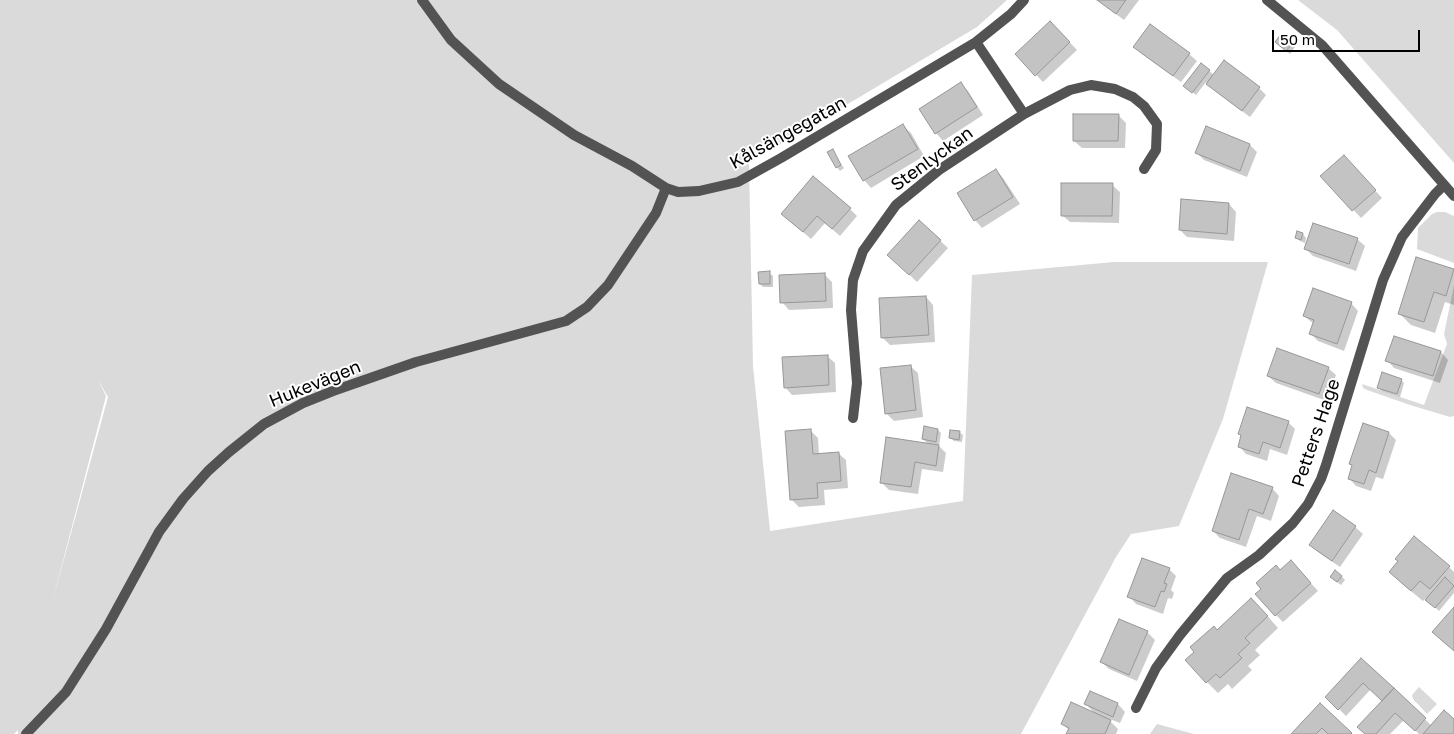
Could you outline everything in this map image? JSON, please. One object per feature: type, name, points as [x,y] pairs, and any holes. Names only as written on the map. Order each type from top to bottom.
[{"type":"street","name":"Kålsängegatan","points":[[422,0],[451,40],[498,84],[574,135],[632,166],[666,188],[678,192],[699,191],[738,182],[976,42],[1011,14],[1024,0]]},
{"type":"street","points":[[1267,0],[1322,45],[1454,196]]},
{"type":"street","points":[[976,42],[1024,114]]},
{"type":"street","name":"Stenlyckan","points":[[853,418],[857,383],[851,310],[853,280],[863,251],[896,205],[939,170],[1024,114],[1070,90],[1091,85],[1115,89],[1133,97],[1144,106],[1157,124],[1156,150],[1144,169]]},
{"type":"street","name":"Petters Hage","points":[[1136,708],[1156,668],[1180,635],[1227,578],[1258,555],[1293,523],[1308,504],[1321,480],[1383,280],[1402,237],[1444,185]]},
{"type":"street","name":"Hukevägen","points":[[26,734],[66,692],[106,628],[159,532],[183,499],[208,471],[229,452],[264,424],[303,403],[326,394],[416,362],[566,321],[588,307],[608,285],[656,213],[666,188]]},
{"type":"shaded area","points":[[0,0],[1007,0],[977,27],[749,163],[753,366],[770,531],[963,501],[972,275],[1114,262],[1268,262],[1223,419],[1179,526],[1131,534],[1116,557],[1021,734],[18,734],[18,730],[14,734],[0,734]],"holes":[[[98,380],[108,397],[52,603],[106,396]]]},
{"type":"shaded area","points":[[1298,0],[1454,0],[1454,163],[1337,30]]},
{"type":"shaded area","points":[[1445,212],[1454,216],[1454,263],[1417,249],[1418,228],[1432,214]]},
{"type":"shaded area","points":[[1454,285],[1454,416],[1450,417],[1410,405],[1363,388],[1362,384],[1424,405],[1447,344],[1444,334]]},
{"type":"shaded area","points":[[1419,687],[1437,704],[1427,714],[1413,699],[1412,695]]},
{"type":"shaded area","points":[[1157,724],[1194,734],[1150,734]]},
{"type":"building","points":[[1097,0],[1126,0],[1116,14]]},
{"type":"building","points":[[1050,21],[1070,42],[1035,76],[1015,54]]},
{"type":"building","points":[[1150,24],[1190,53],[1173,76],[1133,47]]},
{"type":"building","points":[[1281,34],[1293,43],[1286,51],[1275,42]]},
{"type":"building","points":[[1224,60],[1260,87],[1242,111],[1206,84]]},
{"type":"building","points":[[1201,63],[1210,70],[1192,93],[1183,86]]},
{"type":"building","points":[[961,82],[977,107],[935,134],[919,109]]},
{"type":"building","points":[[1073,114],[1119,114],[1118,141],[1073,141]]},
{"type":"building","points":[[903,124],[918,149],[863,181],[848,156]]},
{"type":"building","points":[[1206,126],[1250,144],[1240,171],[1195,153]]},
{"type":"building","points":[[833,149],[841,165],[836,168],[827,152]]},
{"type":"building","points":[[1344,155],[1376,190],[1352,211],[1320,176]]},
{"type":"building","points":[[996,169],[1013,197],[974,221],[957,193]]},
{"type":"building","points":[[813,176],[851,208],[832,229],[817,216],[803,232],[781,214]]},
{"type":"building","points":[[1061,183],[1113,183],[1112,216],[1061,216]]},
{"type":"building","points":[[1181,199],[1229,203],[1227,234],[1179,230]]},
{"type":"building","points":[[919,220],[941,240],[909,275],[887,255]]},
{"type":"building","points":[[1313,223],[1358,238],[1349,264],[1304,249]]},
{"type":"building","points":[[1297,231],[1303,233],[1301,240],[1295,238]]},
{"type":"building","points":[[1416,257],[1454,269],[1446,296],[1434,292],[1424,322],[1398,314]]},
{"type":"building","points":[[770,271],[770,284],[759,284],[758,272]]},
{"type":"building","points":[[825,273],[826,301],[780,303],[779,275]]},
{"type":"building","points":[[1313,288],[1352,302],[1337,344],[1309,334],[1314,320],[1303,316]]},
{"type":"building","points":[[926,296],[929,335],[881,338],[879,298]]},
{"type":"building","points":[[1394,336],[1441,351],[1433,376],[1385,361]]},
{"type":"building","points":[[1277,348],[1329,367],[1319,394],[1267,376]]},
{"type":"building","points":[[828,355],[829,385],[784,388],[782,357]]},
{"type":"building","points":[[911,365],[916,410],[885,414],[880,368]]},
{"type":"building","points":[[1382,372],[1402,379],[1397,394],[1377,388]]},
{"type":"building","points":[[1247,407],[1289,421],[1280,448],[1263,442],[1259,454],[1238,447],[1241,435],[1238,434]]},
{"type":"building","points":[[1363,423],[1389,432],[1376,473],[1369,470],[1364,484],[1348,479],[1352,465],[1349,464]]},
{"type":"building","points":[[924,426],[938,429],[936,442],[922,439]]},
{"type":"building","points":[[811,429],[813,454],[839,452],[841,481],[817,483],[818,498],[790,500],[785,431]]},
{"type":"building","points":[[950,430],[960,431],[959,440],[949,438]]},
{"type":"building","points":[[886,437],[939,445],[936,466],[915,462],[911,487],[880,483]]},
{"type":"building","points":[[1231,473],[1273,487],[1263,514],[1249,509],[1239,540],[1212,531]]},
{"type":"building","points":[[1333,510],[1356,526],[1332,561],[1309,545]]},
{"type":"building","points":[[1414,536],[1450,566],[1430,589],[1420,581],[1411,591],[1389,572],[1398,561],[1395,559]]},
{"type":"building","points":[[1142,558],[1170,568],[1164,583],[1167,584],[1164,592],[1161,591],[1155,607],[1127,597]]},
{"type":"building","points":[[1291,560],[1311,583],[1275,616],[1255,594],[1261,589],[1256,583],[1276,565],[1280,570]]},
{"type":"building","points":[[1335,570],[1342,576],[1337,582],[1330,577]]},
{"type":"building","points":[[1445,577],[1454,586],[1435,608],[1425,600]]},
{"type":"building","points":[[1251,598],[1268,616],[1245,638],[1250,643],[1238,654],[1242,658],[1220,678],[1216,674],[1206,683],[1185,660],[1194,652],[1190,647],[1214,626],[1217,630]]},
{"type":"building","points":[[1454,607],[1454,651],[1432,632]]},
{"type":"building","points":[[1119,619],[1148,631],[1129,675],[1100,662]]},
{"type":"building","points":[[1361,658],[1394,688],[1382,701],[1363,683],[1338,710],[1325,697]]},
{"type":"building","points":[[1394,688],[1426,718],[1415,731],[1395,713],[1376,734],[1365,734],[1357,727]]},
{"type":"building","points":[[1090,691],[1118,703],[1113,717],[1084,704]]},
{"type":"building","points":[[1071,702],[1111,720],[1105,734],[1066,734],[1069,728],[1061,724]]},
{"type":"building","points":[[1320,703],[1352,733],[1328,734],[1322,728],[1316,734],[1291,734]]},
{"type":"building","points":[[1444,710],[1454,719],[1454,734],[1423,734]]}]
